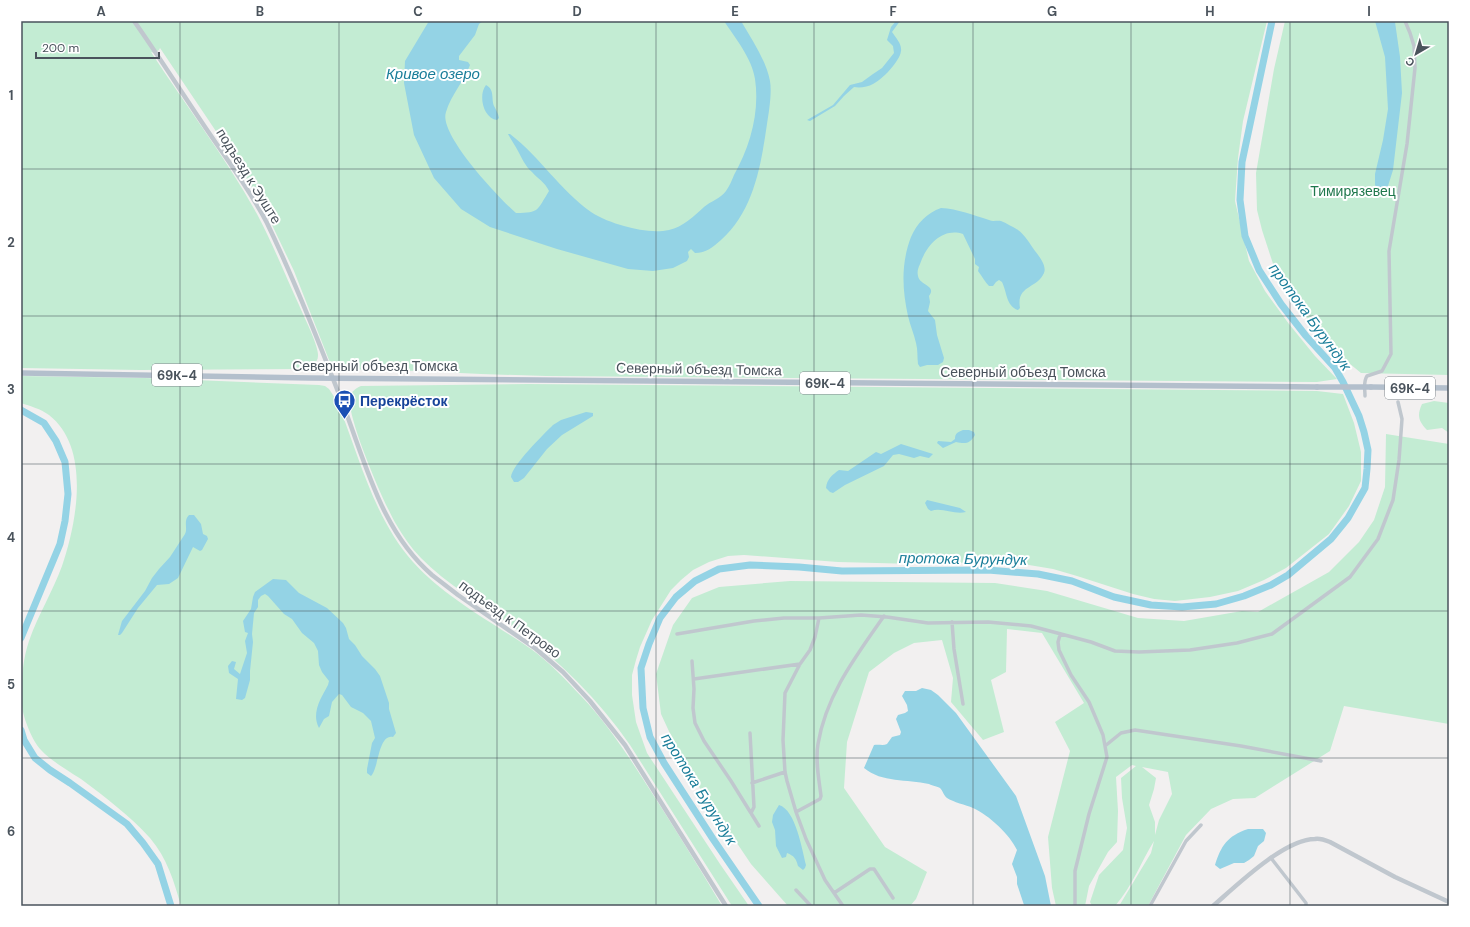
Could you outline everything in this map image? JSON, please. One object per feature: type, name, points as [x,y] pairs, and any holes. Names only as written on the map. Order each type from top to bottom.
[{"type":"main road","name":"Северный объезд Томска","points":[[21,372],[332,377],[1449,388]]},
{"type":"street","name":"подъезд к Эуште","points":[[134,21],[245,186],[263,217],[308,317],[332,377]]},
{"type":"street","points":[[1365,396],[1364,380],[1366,376],[1382,371],[1392,354],[1389,251],[1407,144],[1415,68],[1414,46],[1406,21]]},
{"type":"street","name":"подъезд к Петрово","points":[[332,377],[360,454],[380,502],[408,550],[424,568],[438,580],[548,659],[590,701],[625,744],[726,906]]},
{"type":"street","points":[[677,634],[754,621],[784,618],[819,618],[861,615],[884,616],[928,623],[988,622],[1031,626],[1060,635],[1091,642],[1115,651],[1140,652],[1190,650],[1237,643],[1272,634],[1350,577],[1378,539],[1393,500],[1400,460],[1402,419],[1398,402]]},
{"type":"street","points":[[796,812],[820,799],[821,796],[817,770],[818,745],[826,713],[835,690],[858,653],[884,616]]},
{"type":"street","points":[[819,618],[815,637],[810,650],[800,664],[785,692],[783,740],[785,772],[796,812],[825,880],[843,906]]},
{"type":"street","points":[[952,622],[954,649],[963,704]]},
{"type":"street","points":[[1060,635],[1058,650],[1072,676],[1089,702],[1103,736],[1107,757],[1089,814],[1075,871],[1076,906]]},
{"type":"street","points":[[692,661],[694,679],[693,708],[695,723],[704,741],[759,826]]},
{"type":"street","points":[[694,679],[800,664]]},
{"type":"street","points":[[1105,746],[1121,733],[1135,730],[1241,746],[1321,761]]},
{"type":"street","points":[[750,733],[754,807],[751,813]]},
{"type":"street","points":[[752,783],[785,772]]},
{"type":"street","points":[[1150,906],[1186,841],[1200,825]]},
{"type":"street","points":[[1214,906],[1248,875],[1271,858],[1289,847],[1314,838],[1322,839],[1395,878],[1449,902]]},
{"type":"street","points":[[1271,858],[1306,906]]},
{"type":"street","points":[[834,894],[870,869],[874,869],[893,898]]},
{"type":"street","points":[[796,890],[811,906]]},
{"type":"green space","points":[[21,21],[1267,21],[1243,121],[1238,158],[1235,201],[1249,261],[1265,291],[1315,356],[1337,379],[1317,382],[546,376],[339,369],[334,367],[329,360],[294,271],[263,206],[238,164],[160,48],[154,53],[151,52],[219,152],[263,225],[313,338],[318,351],[318,359],[309,368],[304,369],[140,370],[21,368]]},
{"type":"green space","name":"Тимирязевец","points":[[1285,21],[1449,21],[1449,375],[1361,373],[1338,354],[1306,317],[1276,273],[1257,210],[1256,173],[1274,69]]},
{"type":"green space","points":[[21,376],[145,378],[319,385],[325,386],[329,389],[337,401],[377,506],[399,544],[425,575],[439,587],[538,654],[569,683],[598,715],[613,734],[634,766],[722,906],[181,906],[173,879],[161,854],[150,838],[108,800],[45,754],[35,741],[24,717],[22,706],[22,673],[25,657],[33,631],[62,566],[76,508],[77,486],[76,466],[71,446],[62,429],[49,415],[21,403]]},
{"type":"green space","points":[[528,384],[1317,391],[1343,394],[1354,423],[1361,452],[1361,481],[1349,506],[1329,534],[1286,568],[1264,580],[1238,591],[1210,597],[1175,601],[1154,599],[1053,569],[1023,564],[997,562],[916,564],[838,562],[744,555],[728,556],[709,562],[693,570],[671,590],[652,620],[640,647],[632,675],[632,695],[636,722],[647,753],[749,906],[732,906],[630,745],[591,696],[563,667],[532,641],[466,595],[431,568],[401,533],[375,480],[359,440],[350,406],[351,394],[354,390],[361,386]]},
{"type":"green space","points":[[1434,401],[1449,403],[1449,433],[1442,428],[1427,430],[1420,421],[1419,411],[1422,404]]},
{"type":"green space","points":[[1386,434],[1449,444],[1449,724],[1344,706],[1330,751],[1255,798],[1233,799],[1211,809],[1186,835],[1148,906],[1119,906],[1151,853],[1154,841],[1131,883],[1115,906],[1092,906],[1090,902],[1099,875],[1123,850],[1127,828],[1122,798],[1121,778],[1136,766],[1132,765],[1116,777],[1118,811],[1117,842],[1108,852],[1089,886],[1085,906],[1056,906],[1052,888],[1048,837],[1070,751],[1055,722],[1084,703],[1042,633],[1007,629],[1006,672],[991,680],[1004,732],[983,740],[951,702],[953,678],[942,640],[914,643],[894,653],[869,672],[847,742],[844,788],[885,847],[927,872],[916,899],[910,906],[788,906],[751,864],[685,766],[661,714],[656,674],[673,625],[692,598],[719,587],[790,581],[995,583],[1047,591],[1138,618],[1184,621],[1242,611],[1258,612],[1329,572],[1359,542],[1374,520],[1385,487]],"holes":[[[1142,767],[1168,772],[1172,794],[1159,820],[1155,835],[1155,822],[1149,805],[1156,778]]]},
{"type":"water","name":"Кривое озеро","points":[[429,21],[483,21],[479,24],[475,35],[459,56],[459,60],[468,62],[470,65],[448,106],[446,112],[446,122],[451,135],[460,150],[484,180],[516,213],[530,212],[537,209],[549,191],[527,167],[508,134],[521,143],[569,194],[591,212],[624,226],[641,230],[658,231],[674,229],[684,224],[707,205],[724,194],[745,153],[755,116],[755,79],[747,56],[724,21],[741,21],[765,65],[770,81],[771,91],[769,114],[759,171],[741,215],[721,240],[709,249],[703,252],[695,253],[691,249],[688,252],[689,257],[687,261],[673,268],[653,271],[628,269],[557,249],[490,227],[461,209],[434,178],[414,135],[404,83],[405,61]]},
{"type":"water","points":[[896,21],[900,21],[892,32],[900,43],[901,51],[890,70],[881,79],[871,85],[854,87],[835,106],[810,121],[807,120],[833,105],[850,85],[862,82],[882,68],[894,53],[893,46],[887,40],[891,27]]},
{"type":"water","points":[[1375,21],[1395,22],[1400,57],[1402,93],[1393,170],[1385,191],[1380,191],[1375,185],[1375,174],[1388,109],[1385,57]]},
{"type":"water","points":[[486,85],[492,92],[493,103],[499,118],[497,120],[488,115],[483,106],[482,94]]},
{"type":"water","points":[[941,208],[971,214],[990,221],[1001,221],[1018,230],[1040,258],[1044,264],[1045,270],[1041,278],[1021,295],[1020,308],[1018,310],[1009,302],[1002,282],[999,280],[993,286],[989,286],[986,283],[978,271],[979,267],[975,264],[975,259],[963,234],[948,233],[936,240],[926,251],[923,257],[919,267],[918,276],[922,282],[930,287],[931,290],[928,311],[935,320],[937,335],[944,358],[943,362],[938,365],[927,365],[920,367],[918,364],[917,346],[906,306],[904,286],[905,257],[911,237],[916,227],[923,219]]},
{"type":"water","points":[[586,412],[593,413],[593,416],[562,435],[547,449],[524,478],[518,482],[514,482],[511,477],[517,465],[553,425],[561,420]]},
{"type":"water","points":[[963,430],[974,432],[975,435],[969,442],[956,442],[943,448],[937,443],[938,441],[951,442],[955,439],[957,433]]},
{"type":"water","points":[[901,444],[933,454],[929,458],[920,456],[914,458],[899,454],[893,455],[884,466],[845,485],[833,493],[826,488],[827,482],[839,470],[848,471],[876,452],[881,454]]},
{"type":"water","points":[[927,500],[960,508],[966,512],[957,513],[939,510],[931,511],[925,503]]},
{"type":"water","points":[[189,515],[194,515],[201,524],[203,534],[207,536],[208,539],[202,550],[200,551],[193,547],[178,578],[169,584],[157,585],[138,608],[122,633],[118,635],[122,621],[145,591],[152,578],[170,557],[185,534],[186,520]]},
{"type":"water","points":[[273,579],[286,580],[299,593],[327,608],[343,623],[349,639],[380,676],[389,703],[389,709],[396,733],[393,737],[388,737],[384,741],[374,772],[371,776],[367,773],[367,769],[372,743],[375,738],[371,721],[363,713],[351,707],[342,695],[339,694],[332,702],[329,716],[324,719],[319,728],[316,711],[329,681],[319,665],[318,651],[314,643],[302,633],[292,619],[284,614],[265,594],[258,600],[258,607],[254,613],[250,680],[245,698],[242,700],[236,699],[238,679],[229,673],[228,666],[232,661],[236,662],[234,669],[240,674],[247,653],[245,641],[248,633],[245,632],[243,621],[251,609],[255,592]]},
{"type":"water","points":[[922,688],[931,690],[938,695],[956,713],[1016,796],[1045,876],[1051,906],[1024,905],[1012,864],[1017,850],[1004,832],[986,815],[973,808],[947,798],[941,789],[929,784],[895,780],[871,773],[864,768],[874,745],[887,744],[892,737],[900,735],[901,732],[896,719],[898,715],[908,711],[907,705],[902,696],[905,691],[916,691]]},
{"type":"water","points":[[779,805],[785,808],[794,822],[806,865],[803,870],[798,866],[795,859],[791,855],[787,853],[786,857],[782,858],[776,846],[775,830],[772,822],[773,815]]},
{"type":"water","points":[[1248,829],[1263,829],[1266,833],[1264,841],[1258,846],[1254,856],[1244,863],[1234,863],[1220,869],[1215,865],[1226,842],[1235,835]]},
{"type":"waterway","name":"протока Бурундук","points":[[759,906],[713,839],[664,763],[650,737],[643,708],[641,668],[649,644],[660,618],[676,597],[695,581],[719,569],[750,565],[842,571],[988,570],[1038,574],[1072,581],[1114,597],[1151,605],[1182,607],[1216,604],[1244,596],[1271,585],[1288,575],[1331,539],[1348,518],[1365,488],[1368,450],[1359,416],[1335,368],[1306,336],[1281,304],[1259,270],[1245,236],[1240,200],[1242,162],[1272,21]]},
{"type":"waterway","name":"протока Бурундук","points":[[21,410],[44,423],[56,441],[65,462],[68,494],[65,521],[60,544],[21,638]]},
{"type":"waterway","name":"протока Бурундук","points":[[21,730],[24,740],[35,758],[127,824],[158,864],[171,906]]},
{"type":"place","name":"Перекрёсток","points":[[344,420]]}]
